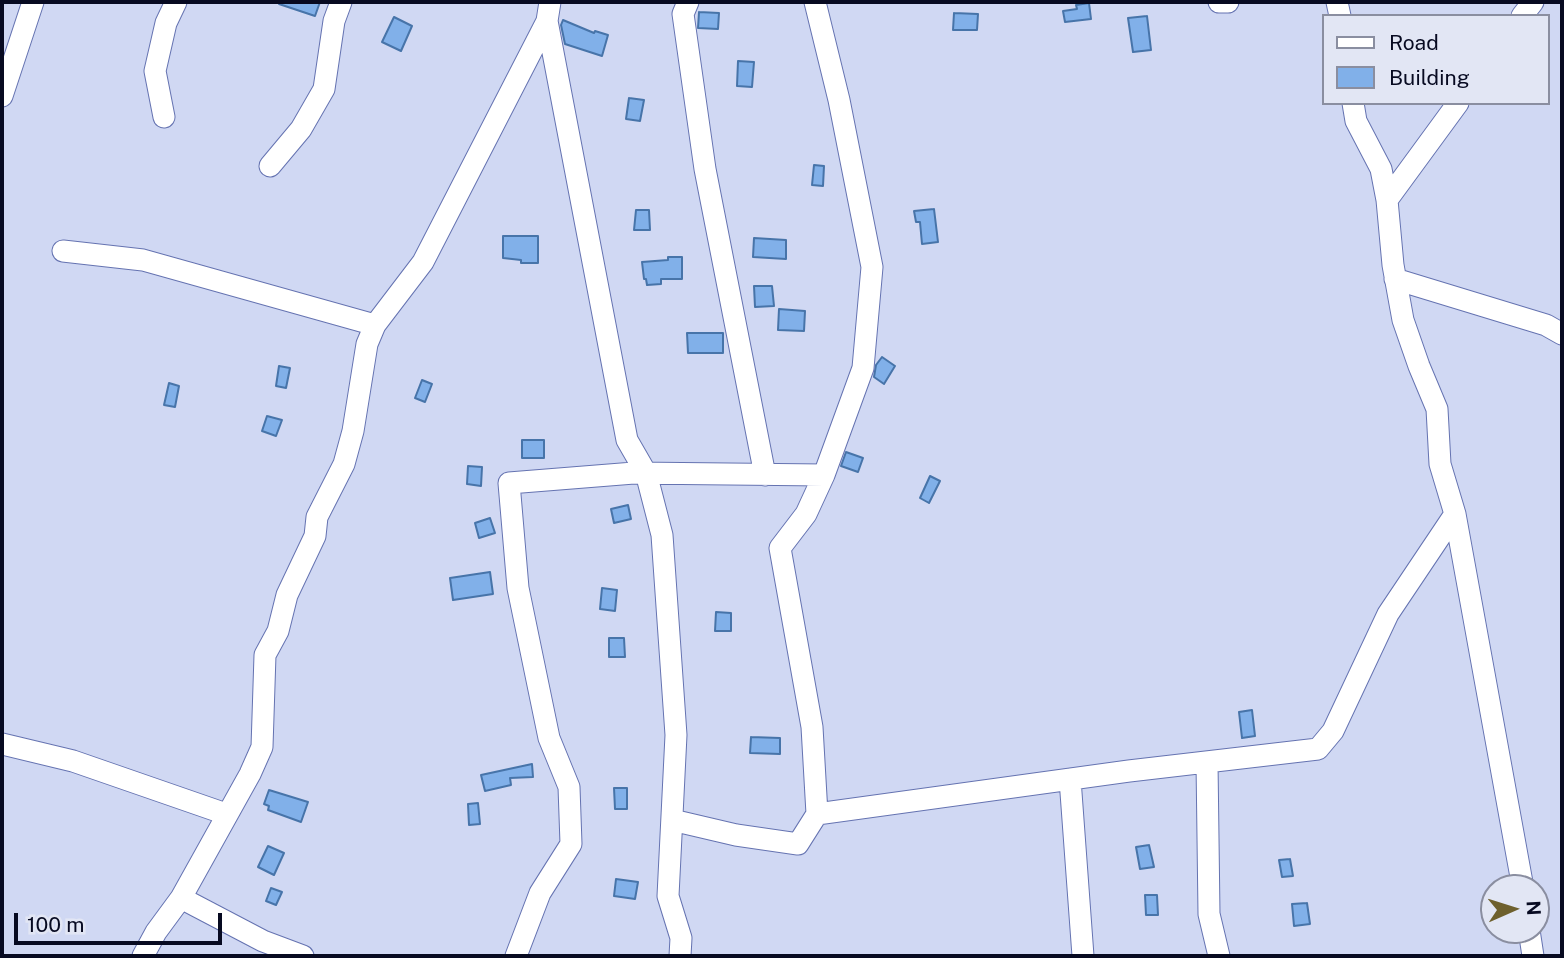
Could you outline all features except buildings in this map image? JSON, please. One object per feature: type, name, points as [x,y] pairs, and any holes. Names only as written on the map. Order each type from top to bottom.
[{"type":"street","points":[[2,96],[33,2]]},
{"type":"street","points":[[164,117],[155,71],[166,23],[176,2]]},
{"type":"street","points":[[270,166],[301,129],[324,89],[334,21],[341,2]]},
{"type":"street","points":[[688,2],[683,14],[705,169],[765,475]]},
{"type":"street","points":[[672,820],[736,835],[798,844],[817,814],[812,727],[780,548],[806,514],[824,475],[863,368],[872,267],[839,100],[815,2]]},
{"type":"street","points":[[1219,2],[1228,2]]},
{"type":"street","points":[[143,956],[156,932],[181,898],[262,747],[265,655],[278,631],[287,595],[315,536],[317,517],[344,464],[353,431],[367,344],[375,325],[424,262],[549,11]]},
{"type":"street","points":[[549,11],[627,440],[646,473],[662,535],[676,735],[668,896],[681,937],[680,956]]},
{"type":"street","points":[[1353,105],[1356,121],[1381,169],[1395,279],[1407,331],[1437,409],[1440,464],[1455,514],[1520,874]]},
{"type":"street","points":[[1387,201],[1457,105]]},
{"type":"street","points":[[63,251],[143,260],[375,325]]},
{"type":"street","points":[[1395,279],[1546,326],[1562,334]]},
{"type":"street","points":[[516,956],[540,893],[571,844],[569,787],[549,738],[518,588],[509,483],[646,473],[824,475]]},
{"type":"street","points":[[817,814],[1070,779],[1318,749],[1333,731],[1388,614],[1455,514]]},
{"type":"street","points":[[2,744],[73,761],[226,814]]},
{"type":"street","points":[[1207,762],[1209,914],[1219,956]]},
{"type":"street","points":[[1070,779],[1083,956]]},
{"type":"street","points":[[181,898],[263,941],[303,956]]}]
